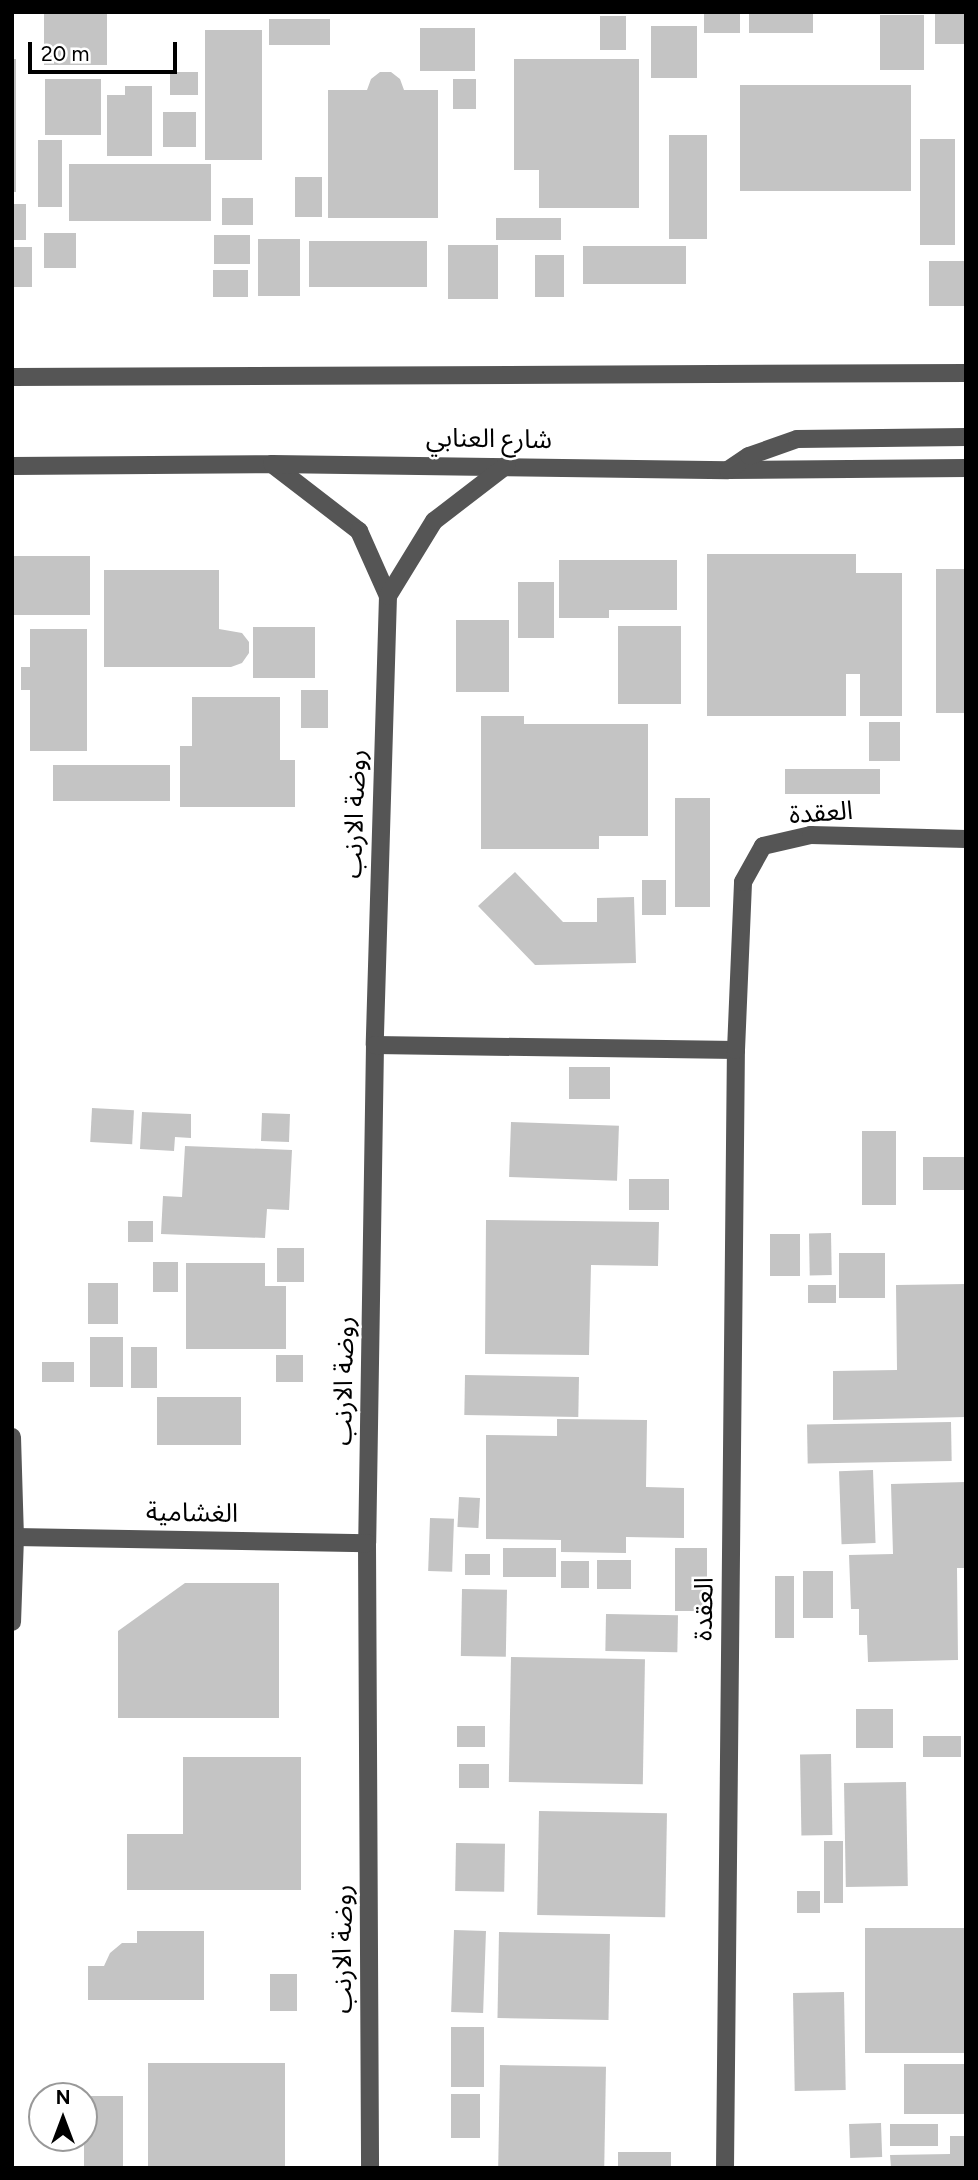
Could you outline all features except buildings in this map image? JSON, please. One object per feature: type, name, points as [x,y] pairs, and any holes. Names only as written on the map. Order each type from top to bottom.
[{"type":"street","points":[[12,377],[966,373]]},
{"type":"street","points":[[728,470],[749,456],[797,439],[966,437]]},
{"type":"street","name":"شارع العنابي","points":[[12,466],[272,464],[728,470],[966,468]]},
{"type":"street","name":"روضة الارنب","points":[[272,464],[359,531],[388,596],[375,1045],[367,1543],[370,2168]]},
{"type":"street","points":[[388,596],[434,522],[507,465]]},
{"type":"street","name":"العقدة","points":[[725,2168],[736,1050],[743,883],[763,846],[811,835],[966,839]]},
{"type":"street","points":[[375,1045],[736,1050]]},
{"type":"street","points":[[12,1437],[15,1537],[12,1622]]},
{"type":"street","name":"الغشامية","points":[[15,1537],[367,1543]]}]
